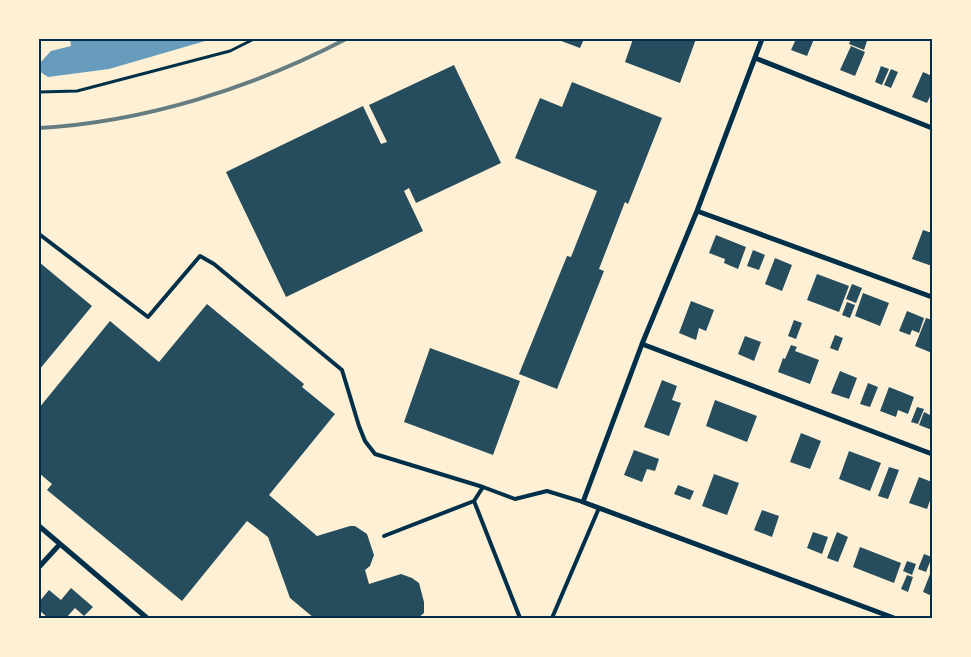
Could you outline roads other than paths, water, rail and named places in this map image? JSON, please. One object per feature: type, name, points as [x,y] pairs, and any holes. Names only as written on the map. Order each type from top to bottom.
[{"type":"street","points":[[762,39],[697,211],[642,344],[583,502],[894,618]]},
{"type":"street","points":[[755,58],[932,128]]},
{"type":"street","points":[[697,211],[932,297]]},
{"type":"street","points":[[642,344],[932,454]]},
{"type":"street","points":[[39,526],[148,618]]},
{"type":"street","points":[[39,567],[60,544]]},
{"type":"lane","points":[[39,234],[148,317],[200,256],[214,264],[342,370],[359,426],[365,441],[375,454],[483,487],[515,499],[547,491],[583,502]]},
{"type":"lane","points":[[384,536],[474,501],[483,487]]},
{"type":"lane","points":[[474,501],[520,618]]},
{"type":"lane","points":[[552,618],[599,508]]},
{"type":"water","points":[[70,39],[212,39],[109,69],[48,77],[39,71],[39,64],[51,51],[71,46]]},
{"type":"railway","points":[[39,128],[118,118],[197,100],[273,73],[346,39]]}]
